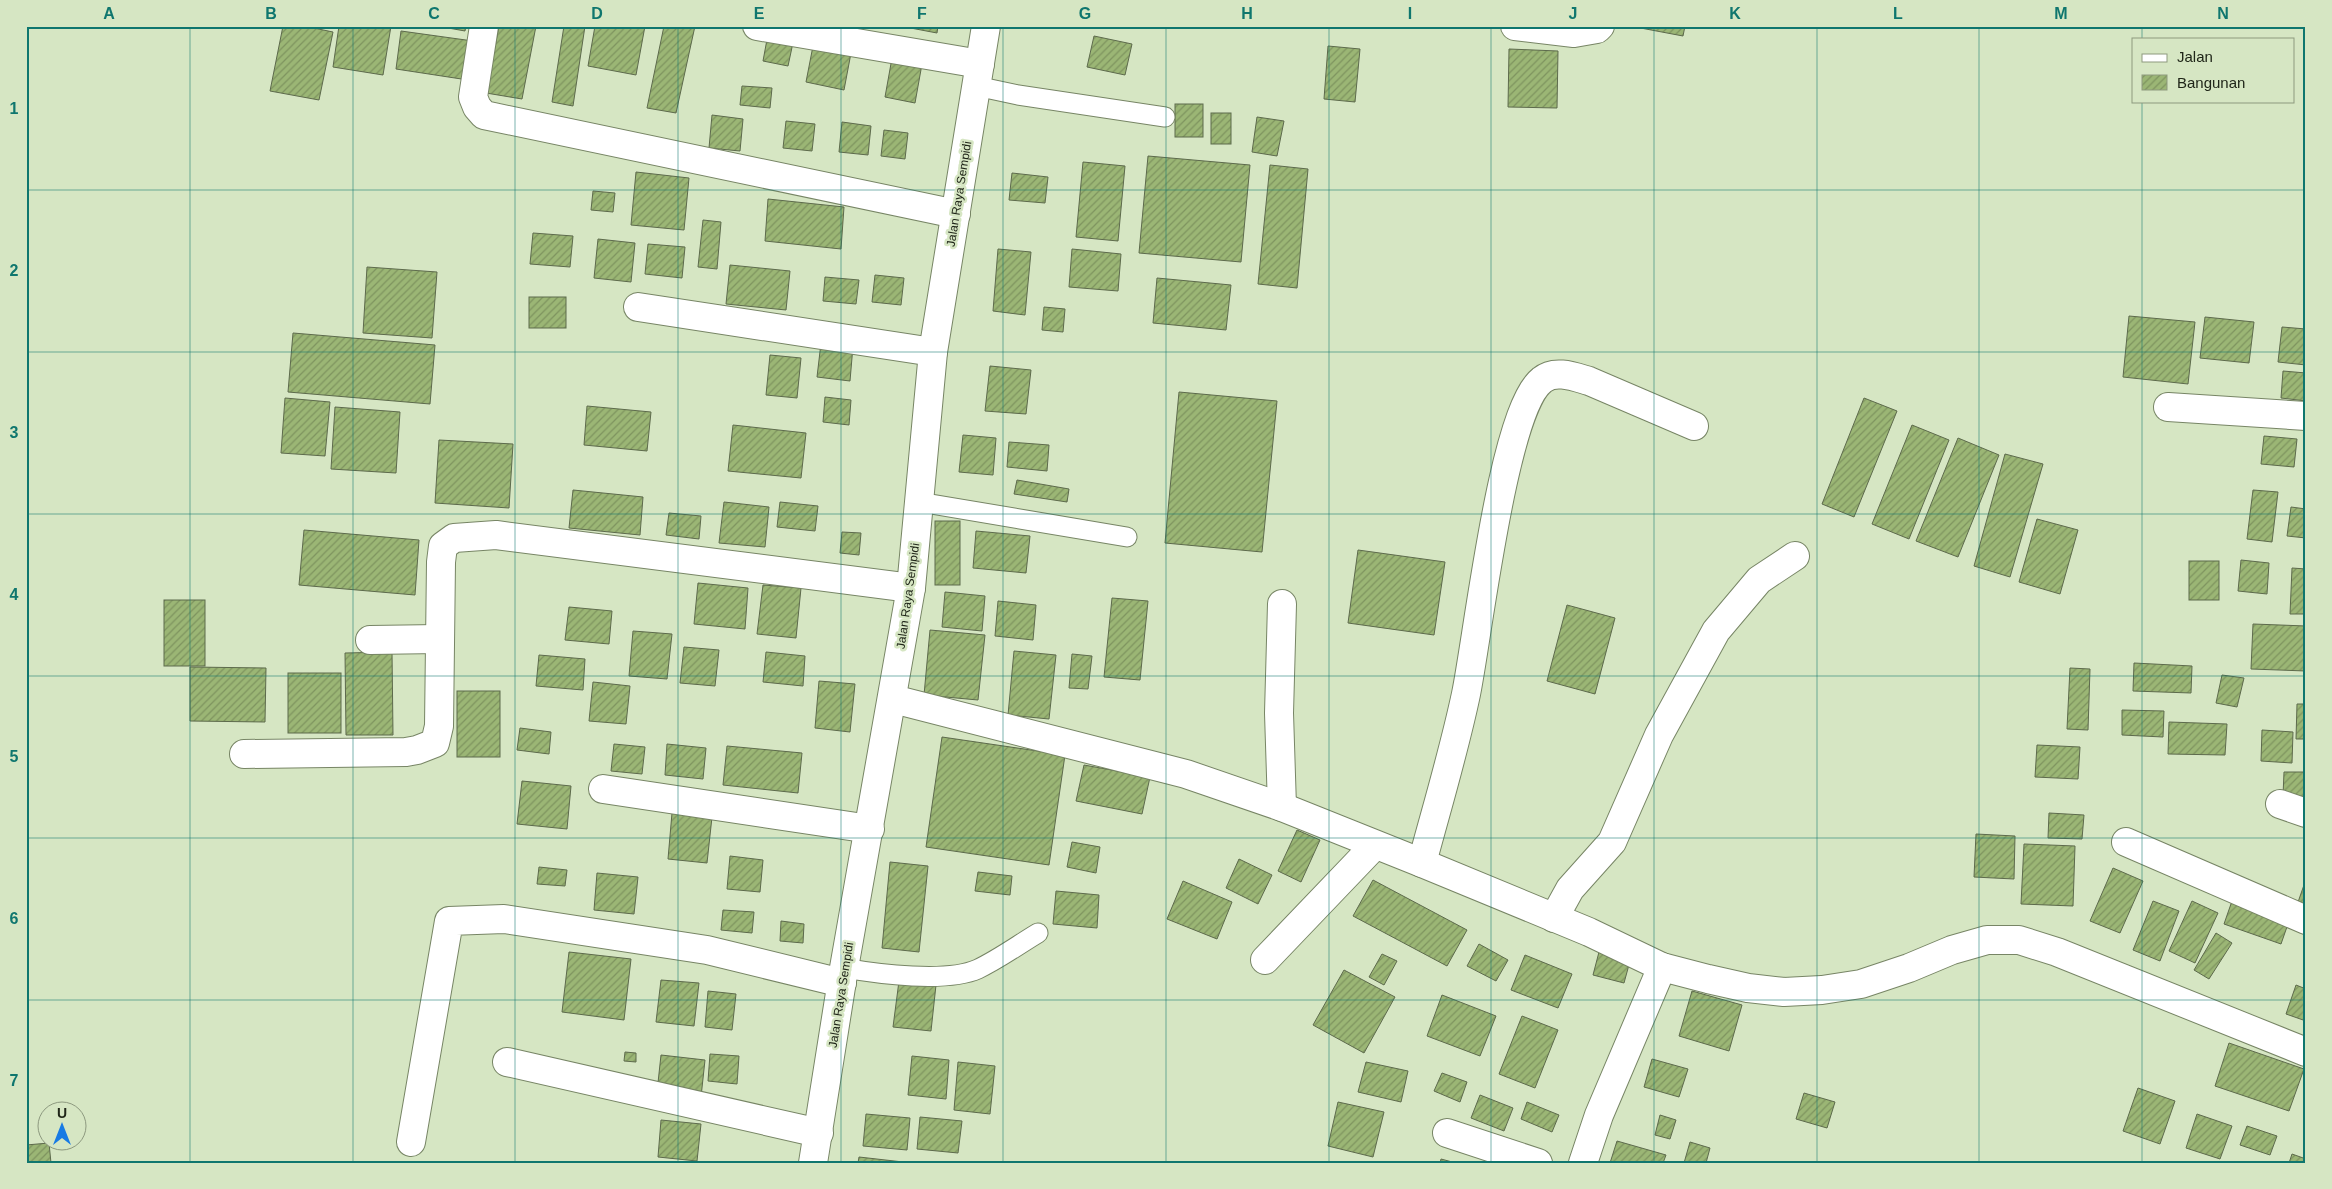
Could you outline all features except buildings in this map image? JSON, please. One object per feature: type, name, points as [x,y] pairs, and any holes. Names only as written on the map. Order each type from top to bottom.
[{"type":"street","points":[[484,26],[473,97],[477,107],[484,115],[956,214]]},
{"type":"street","points":[[757,26],[978,75]]},
{"type":"street","name":"Jalan Raya Sempidi","points":[[814,1163],[843,975],[911,588],[933,352],[986,26]]},
{"type":"street","points":[[1516,26],[1574,32],[1600,26]]},
{"type":"street","points":[[638,307],[933,352]]},
{"type":"street","points":[[1422,863],[1466,694],[1507,462],[1523,409],[1534,388],[1543,379],[1556,374],[1571,376],[1589,381],[1694,426]]},
{"type":"street","points":[[2168,407],[2306,416]]},
{"type":"street","points":[[244,754],[406,752],[435,743],[439,726],[440,562],[443,546],[454,538],[496,535],[911,588]]},
{"type":"street","points":[[1554,918],[1570,890],[1612,842],[1659,735],[1716,631],[1759,580],[1795,556]]},
{"type":"street","points":[[1282,604],[1279,713],[1282,807]]},
{"type":"street","points":[[370,640],[439,639]]},
{"type":"street","points":[[893,698],[1186,774],[1282,807],[1589,932],[1662,967],[1748,988],[1784,992],[1822,990],[1861,984],[1909,968],[1952,950],[1987,940],[2019,940],[2057,952],[2306,1052]]},
{"type":"street","points":[[603,789],[870,829]]},
{"type":"street","points":[[2280,804],[2306,813]]},
{"type":"street","points":[[2126,842],[2306,920]]},
{"type":"street","points":[[1265,960],[1375,846]]},
{"type":"street","points":[[411,1142],[449,920],[504,919],[707,950],[843,975]]},
{"type":"street","points":[[1583,1163],[1599,1115],[1662,967]]},
{"type":"street","points":[[507,1062],[819,1133]]},
{"type":"street","points":[[1447,1134],[1538,1163]]},
{"type":"lane","points":[[978,75],[1018,95],[1164,117]]},
{"type":"lane","points":[[919,502],[1127,537]]},
{"type":"lane","points":[[843,975],[947,975],[976,970],[1038,934]]}]
